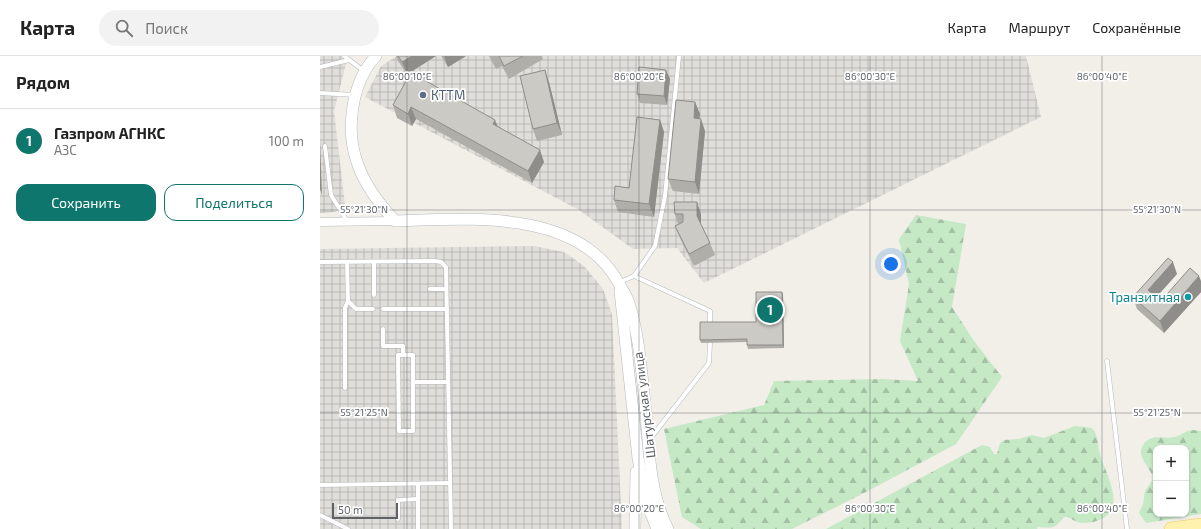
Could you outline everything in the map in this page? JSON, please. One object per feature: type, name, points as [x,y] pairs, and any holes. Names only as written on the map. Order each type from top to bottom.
[{"type":"main road","points":[[375,56],[364,72],[356,95],[352,115],[353,144],[357,164],[367,186],[379,204],[395,221]]},
{"type":"main road","name":"Шатурская улица","points":[[395,221],[491,220],[547,229],[584,245],[595,252],[612,271],[629,302],[636,338],[648,441],[662,528]]},
{"type":"main road","name":"Шатурская улица","points":[[618,283],[638,458]]},
{"type":"main road","points":[[638,458],[646,501],[662,528]]},
{"type":"main road","points":[[635,529],[638,458]]},
{"type":"main road","points":[[1171,529],[1201,525]]},
{"type":"street","name":"Шатурская улица","points":[[320,222],[395,221]]},
{"type":"lane","points":[[344,56],[364,72]]},
{"type":"lane","points":[[618,283],[634,276],[654,246],[663,203],[679,56]]},
{"type":"lane","points":[[320,67],[349,60]]},
{"type":"lane","points":[[320,93],[356,95]]},
{"type":"lane","points":[[325,146],[331,195],[347,222]]},
{"type":"lane","points":[[320,262],[441,262],[446,267],[451,529]]},
{"type":"lane","points":[[346,388],[345,308],[348,301],[348,262]]},
{"type":"lane","points":[[374,262],[374,295]]},
{"type":"lane","points":[[634,276],[710,311],[710,325]]},
{"type":"lane","points":[[430,289],[446,289]]},
{"type":"lane","points":[[348,301],[356,309],[374,309]]},
{"type":"lane","points":[[383,309],[447,309]]},
{"type":"lane","points":[[383,329],[383,346],[403,346],[403,355]]},
{"type":"lane","points":[[648,441],[709,363],[710,342]]},
{"type":"lane","points":[[398,355],[413,355],[413,382],[413,431],[399,431],[398,355]]},
{"type":"lane","points":[[1107,361],[1127,529]]},
{"type":"lane","points":[[413,382],[448,382]]},
{"type":"lane","points":[[320,485],[450,483]]},
{"type":"lane","points":[[418,484],[418,529]]},
{"type":"lane","points":[[398,519],[398,500],[418,499]]},
{"type":"lane","points":[[320,515],[348,529]]},
{"type":"shaded area","points":[[320,56],[348,56],[334,111],[345,205],[335,212],[320,213]]},
{"type":"shaded area","points":[[397,56],[1026,56],[1041,117],[704,283],[677,248],[633,249],[579,210],[365,97],[381,66]]},
{"type":"shaded area","points":[[534,246],[564,252],[584,266],[603,289],[612,314],[622,529],[320,529],[320,249]]},
{"type":"green space","points":[[916,215],[966,224],[952,307],[974,341],[1002,377],[956,444],[866,492],[792,529],[701,529],[682,517],[664,429],[764,405],[774,381],[882,379],[918,381],[900,341],[909,284],[899,239]]},
{"type":"green space","points":[[1075,426],[1092,428],[1094,431],[1097,437],[1100,454],[1112,487],[1113,504],[1111,511],[1105,517],[1098,520],[1082,523],[1064,517],[1056,526],[1047,528],[1038,527],[1037,529],[826,529],[982,445],[990,447],[994,454],[997,454],[1000,443],[1004,440],[1019,439],[1032,435],[1044,438]]},
{"type":"green space","points":[[1192,430],[1201,431],[1201,514],[1189,516],[1189,445],[1153,445],[1153,479],[1141,456],[1143,445],[1146,441],[1158,437],[1171,438]]},
{"type":"green space","points":[[1153,479],[1153,517],[1183,517],[1146,523],[1139,513],[1143,504],[1145,491]]},
{"type":"building","points":[[398,56],[412,56],[402,62]]},
{"type":"building","points":[[499,56],[523,56],[504,66]]},
{"type":"building","points":[[639,67],[666,70],[664,96],[637,94]]},
{"type":"building","points":[[412,70],[427,79],[426,81],[495,120],[493,124],[540,150],[528,171],[411,107],[408,114],[393,105]]},
{"type":"building","points":[[545,70],[557,123],[533,129],[520,76]]},
{"type":"building","points":[[676,100],[695,102],[694,118],[701,119],[695,182],[668,179]]},
{"type":"building","points":[[637,117],[660,120],[649,204],[614,200],[615,186],[629,188]]},
{"type":"building","points":[[674,202],[697,202],[697,216],[710,243],[689,254],[675,226],[683,222],[683,214],[675,214]]},
{"type":"building","points":[[1168,258],[1173,262],[1148,290],[1161,301],[1190,268],[1199,276],[1160,321],[1133,297]]},
{"type":"building","points":[[756,292],[782,292],[783,345],[747,345],[747,339],[700,340],[700,322],[756,322]]},
{"type":"place","name":"КТТМ","points":[[423,95]]},
{"type":"place","name":"Транзитная","points":[[1188,297]]},
{"type":"place","name":"Газпром АГНКС","points":[[770,310]]}]
